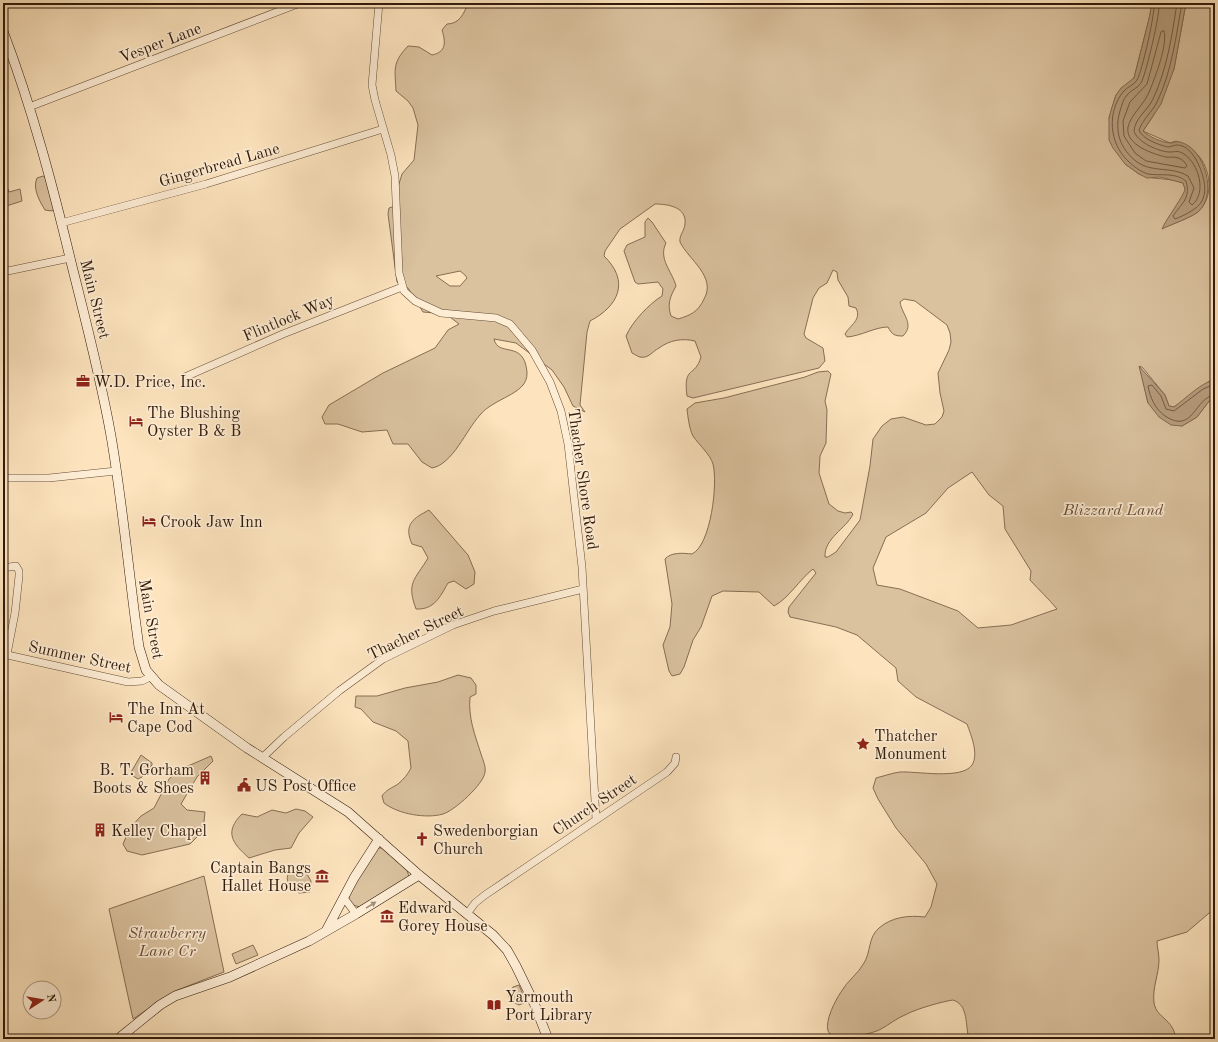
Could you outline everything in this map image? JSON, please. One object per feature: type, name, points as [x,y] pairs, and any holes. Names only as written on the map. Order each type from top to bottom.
[{"type":"main road","name":"Main Street","points":[[3,31],[29,107],[62,223],[101,385],[116,471],[139,647],[150,677],[174,698],[262,758],[342,808],[419,875],[493,935],[509,954],[534,1003],[548,1039]]},
{"type":"main road","points":[[325,932],[332,922],[354,878],[379,839]]},
{"type":"main road","points":[[118,1039],[160,1005],[175,996],[230,978],[325,932],[419,875]]},
{"type":"street","name":"Vesper Lane","points":[[29,107],[300,3]]},
{"type":"street","points":[[379,3],[372,80],[374,100],[391,155],[396,180],[398,249],[402,286]]},
{"type":"street","name":"Gingerbread Lane","points":[[62,223],[206,184],[383,129]]},
{"type":"street","points":[[3,272],[70,258]]},
{"type":"street","name":"Flintlock Way","points":[[185,377],[283,334],[402,286]]},
{"type":"street","name":"Thacher Shore Road","points":[[402,286],[406,294],[415,301],[441,312],[455,315],[491,317],[506,321],[519,332],[532,350],[550,382],[563,417],[581,555],[596,819]]},
{"type":"street","points":[[3,478],[49,478],[116,471]]},
{"type":"street","points":[[3,568],[16,566],[19,576],[15,613],[5,654]]},
{"type":"street","name":"Thacher Street","points":[[262,758],[284,737],[339,691],[383,659],[453,625],[494,611],[583,589]]},
{"type":"street","name":"Summer Street","points":[[5,654],[128,682],[138,682],[150,677]]},
{"type":"street","name":"Church Street","points":[[467,914],[473,905],[485,895],[667,772],[675,762],[676,757]]},
{"type":"street","points":[[344,898],[356,914]]},
{"type":"green space","name":"Blizzard Land","points":[[468,3],[1149,3],[1151,7],[1150,15],[1134,78],[1116,95],[1109,118],[1125,164],[1139,174],[1183,183],[1185,188],[1184,193],[1163,228],[1188,218],[1199,211],[1204,205],[1209,190],[1208,175],[1202,160],[1192,150],[1176,141],[1170,143],[1143,131],[1153,116],[1174,69],[1186,3],[1215,3],[1215,380],[1211,380],[1174,407],[1169,406],[1165,395],[1140,366],[1148,403],[1182,426],[1197,417],[1210,400],[1215,398],[1215,908],[1187,932],[1157,941],[1159,960],[1154,992],[1154,1003],[1158,1012],[1172,1027],[1176,1039],[969,1039],[966,1016],[962,1006],[953,1000],[911,1012],[881,1029],[869,1033],[844,1037],[831,1034],[827,1027],[831,1011],[843,988],[859,971],[864,963],[875,932],[884,924],[895,919],[912,916],[925,917],[931,907],[937,884],[926,864],[896,828],[878,799],[873,788],[876,778],[900,772],[949,774],[967,770],[974,761],[975,750],[967,724],[916,697],[898,681],[896,668],[857,635],[836,627],[790,617],[788,612],[789,607],[816,573],[813,569],[784,599],[774,606],[759,592],[723,591],[712,596],[701,627],[693,640],[684,667],[680,674],[672,676],[669,671],[663,645],[670,627],[672,604],[665,559],[674,554],[692,554],[699,548],[708,527],[714,498],[714,473],[712,460],[693,436],[687,409],[695,403],[724,398],[805,377],[818,372],[828,371],[831,374],[825,401],[827,410],[826,443],[820,456],[819,473],[829,504],[838,511],[845,513],[851,512],[853,514],[828,544],[825,557],[828,557],[836,552],[860,520],[870,466],[873,439],[882,426],[891,419],[903,417],[926,425],[935,424],[942,417],[944,411],[938,373],[949,350],[951,342],[950,333],[947,325],[915,301],[904,299],[900,302],[908,323],[908,327],[903,336],[894,334],[888,327],[883,327],[847,337],[845,334],[858,316],[856,308],[849,306],[848,297],[838,280],[837,272],[833,270],[827,283],[819,288],[813,298],[804,334],[806,338],[823,348],[825,361],[819,368],[693,398],[687,396],[686,386],[688,376],[696,368],[701,357],[695,341],[672,341],[663,345],[646,357],[639,357],[632,353],[626,336],[632,325],[641,314],[662,296],[663,289],[658,282],[638,284],[635,282],[624,251],[627,245],[645,237],[645,222],[648,218],[666,243],[664,254],[666,265],[676,286],[670,301],[669,308],[671,316],[678,319],[694,312],[702,303],[707,291],[707,283],[704,276],[680,242],[680,237],[685,224],[683,214],[680,210],[671,206],[655,204],[620,229],[605,251],[604,256],[612,265],[617,275],[619,284],[618,292],[614,300],[600,315],[590,321],[587,332],[580,405],[585,412],[573,406],[564,387],[552,370],[516,343],[494,339],[496,345],[500,348],[516,352],[521,356],[525,362],[527,372],[526,381],[518,390],[486,409],[475,421],[459,446],[440,465],[432,468],[422,462],[408,444],[393,444],[387,430],[362,432],[338,424],[325,424],[322,417],[329,405],[383,373],[435,348],[448,330],[459,324],[446,314],[423,312],[408,288],[397,282],[388,214],[389,208],[395,206],[395,197],[402,174],[414,160],[418,125],[413,108],[408,101],[396,91],[395,72],[397,62],[408,46],[419,47],[432,55],[440,52],[444,46],[442,30],[447,24],[451,24],[460,18]],"holes":[[[460,271],[467,278],[460,286],[450,286],[436,276]],[[972,472],[989,495],[1003,506],[1005,529],[1031,571],[1030,580],[1057,609],[1011,625],[978,628],[958,611],[900,589],[877,585],[873,568],[886,537],[926,513],[948,488]]]},
{"type":"green space","points":[[43,176],[45,177],[54,209],[52,211],[45,210],[36,190],[35,186],[37,178]]},
{"type":"green space","points":[[8,189],[9,192],[20,189],[22,201],[3,207],[3,191]]},
{"type":"green space","points":[[429,510],[468,555],[475,572],[474,584],[466,589],[454,581],[448,583],[436,602],[422,609],[416,609],[412,593],[413,582],[428,558],[422,547],[412,544],[409,527],[415,519]]},
{"type":"green space","points":[[458,675],[471,678],[476,685],[476,694],[470,697],[470,712],[474,733],[485,766],[485,772],[480,783],[461,803],[443,814],[421,816],[404,813],[390,807],[384,803],[382,796],[398,784],[411,768],[408,741],[396,731],[373,722],[361,709],[355,707],[356,696],[377,696],[405,688],[438,682]]},
{"type":"green space","points":[[141,755],[152,763],[152,765],[142,777],[138,779],[130,774]]},
{"type":"green space","points":[[211,756],[213,761],[197,777],[181,804],[187,810],[205,812],[203,831],[190,844],[142,855],[127,851],[123,844],[130,828],[141,816],[154,808],[169,779],[181,769]]},
{"type":"green space","points":[[296,809],[305,811],[313,817],[299,833],[291,848],[275,850],[249,858],[238,847],[232,837],[233,826],[242,814],[257,817],[272,810],[286,813]]},
{"type":"green space","points":[[378,848],[382,848],[407,870],[409,877],[360,907],[353,905],[349,899],[349,892]]},
{"type":"green space","points":[[289,872],[307,874],[311,881],[310,892],[299,893],[293,889],[287,879]]},
{"type":"green space","name":"Strawberry Lane Cr","points":[[204,876],[224,972],[175,991],[133,1019],[109,909]]},
{"type":"green space","points":[[253,945],[258,955],[236,964],[232,954]]},
{"type":"green space","points":[[519,985],[526,1002],[519,1005],[511,1001],[508,995],[513,987]]},
{"type":"water","points":[[1149,3],[1186,3],[1174,69],[1161,104],[1143,131],[1160,141],[1168,143],[1180,142],[1189,146],[1202,162],[1208,184],[1204,204],[1198,212],[1162,229],[1184,192],[1185,188],[1183,183],[1160,177],[1147,178],[1139,174],[1125,164],[1109,140],[1109,118],[1116,95],[1121,88],[1134,78],[1150,15],[1151,7]]},
{"type":"water","points":[[1139,366],[1165,395],[1169,406],[1174,407],[1200,387],[1210,381],[1215,380],[1215,398],[1210,400],[1197,417],[1182,426],[1171,425],[1159,417],[1148,403]]},
{"type":"place","name":"W.D. Price, Inc.","points":[[83,381]]},
{"type":"place","name":"The Blushing Oyster B & B","points":[[136,421]]},
{"type":"place","name":"Crook Jaw Inn","points":[[149,521]]},
{"type":"place","name":"The Inn At Cape Cod","points":[[116,717]]},
{"type":"place","name":"Thatcher Monument","points":[[863,744]]},
{"type":"place","name":"B. T. Gorham Boots & Shoes","points":[[205,778]]},
{"type":"place","name":"US Post Office","points":[[244,785]]},
{"type":"place","name":"Kelley Chapel","points":[[100,830]]},
{"type":"place","name":"Swedenborgian Church","points":[[422,839]]},
{"type":"place","name":"Captain Bangs Hallet House","points":[[322,876]]},
{"type":"place","name":"Edward Gorey House","points":[[387,916]]},
{"type":"place","name":"Yarmouth Port Library","points":[[494,1005]]}]
